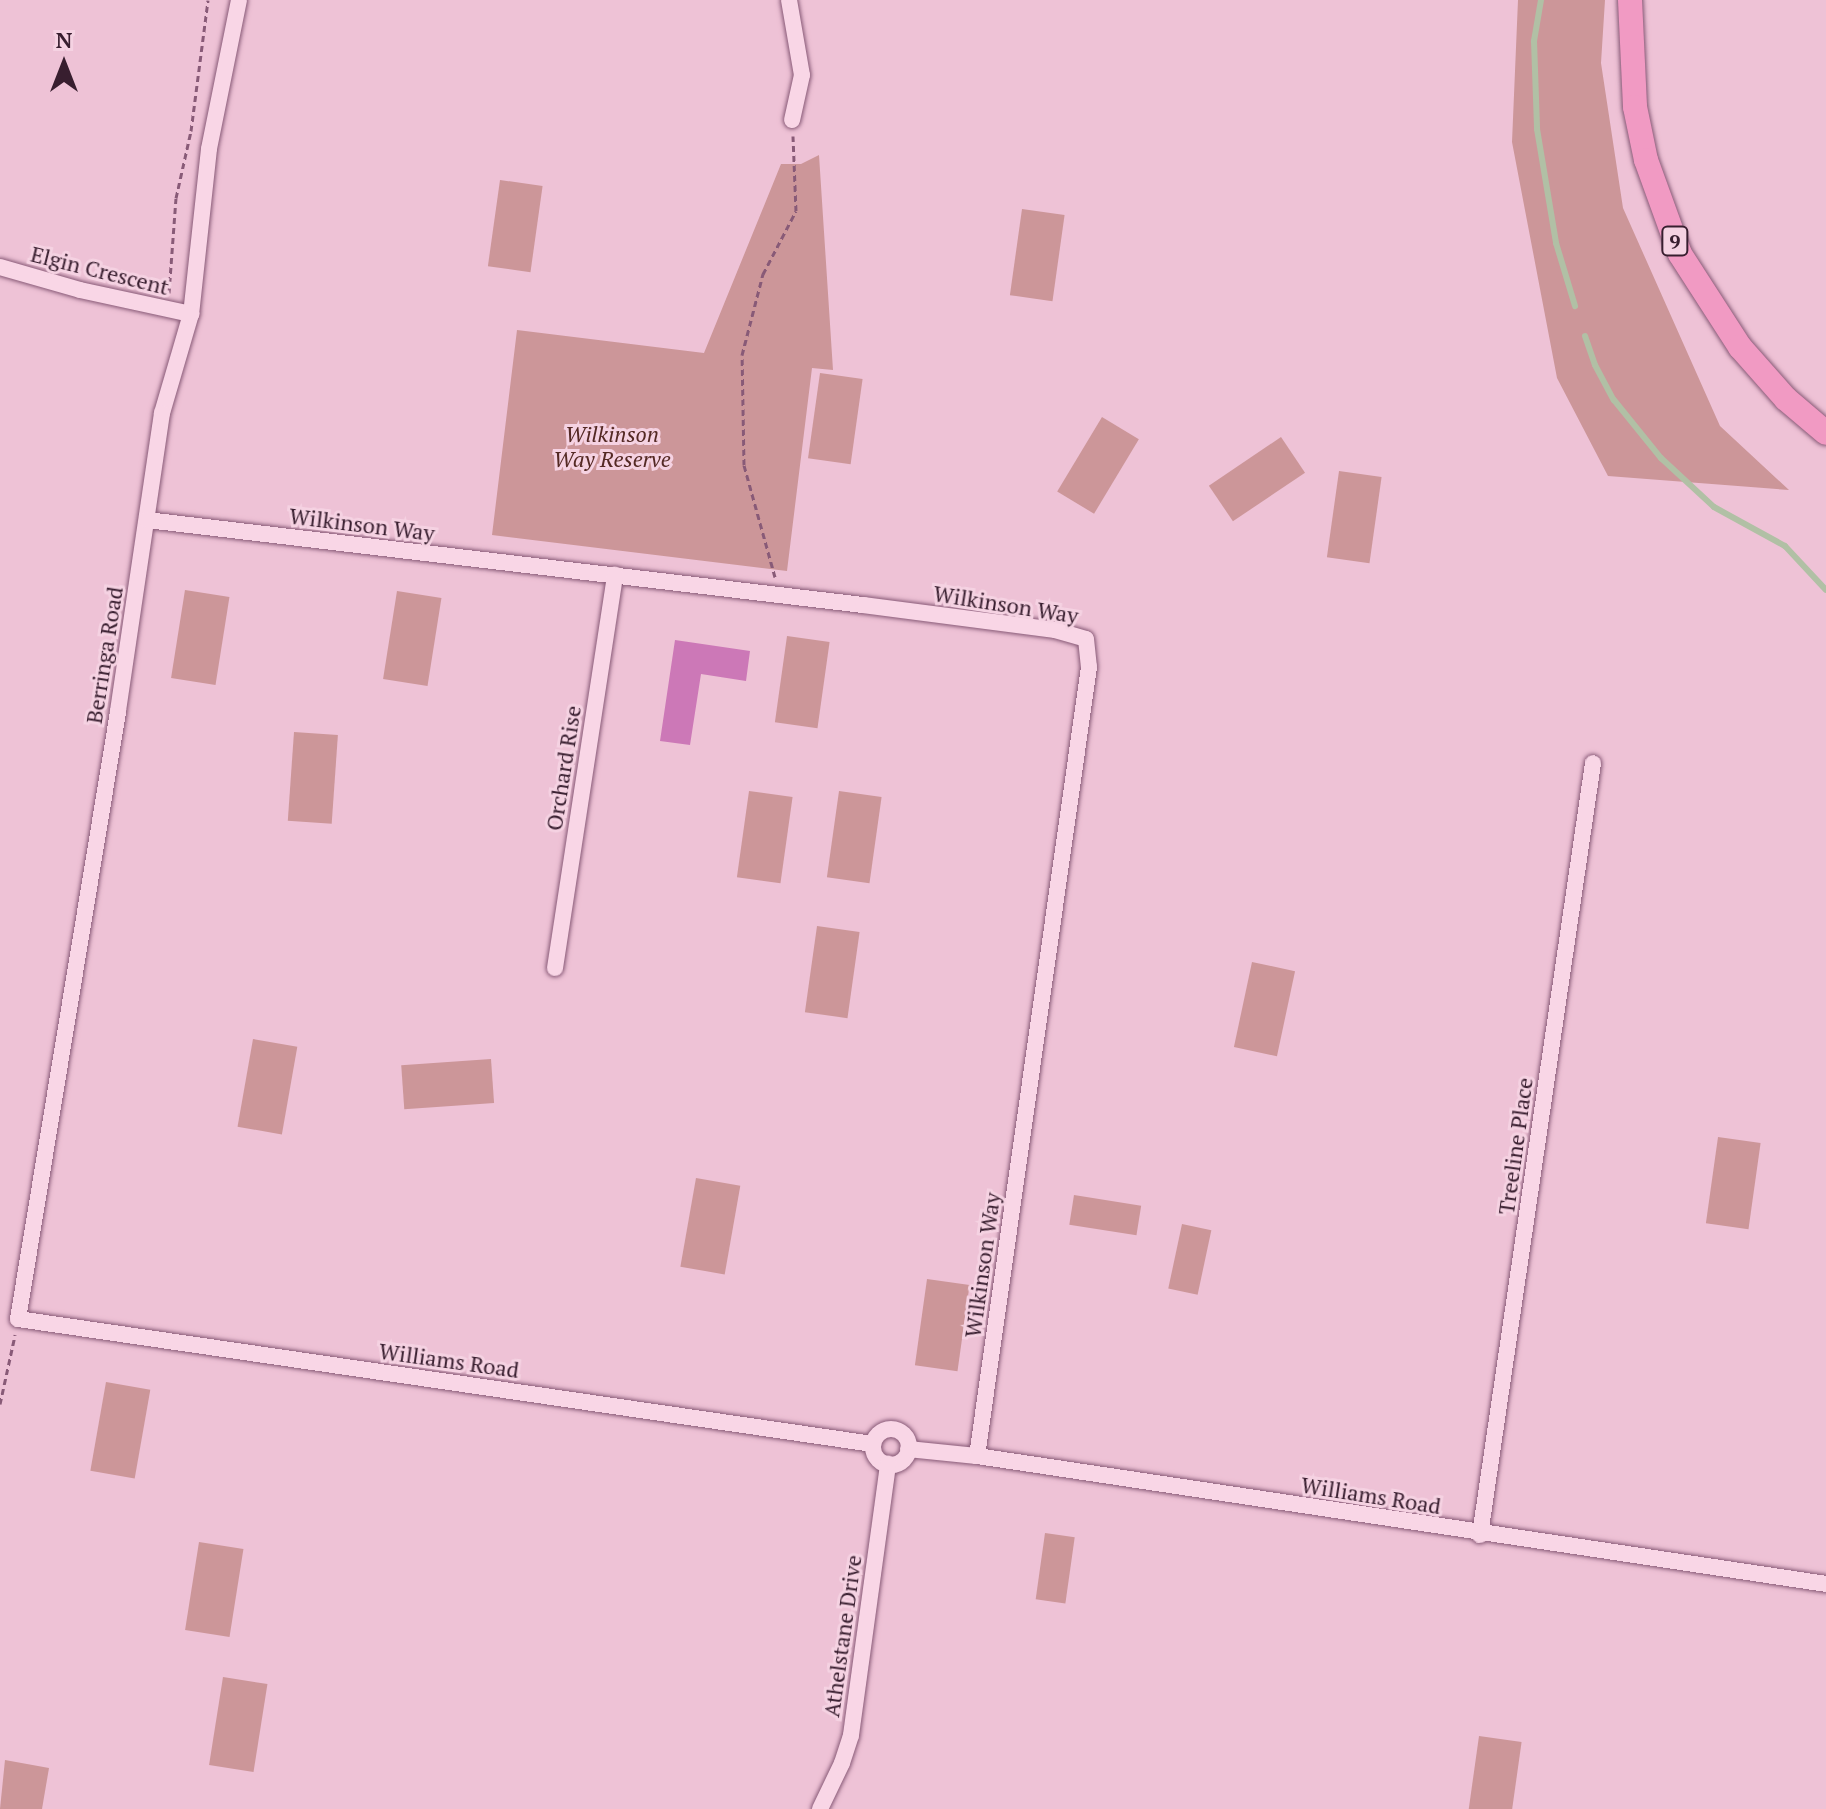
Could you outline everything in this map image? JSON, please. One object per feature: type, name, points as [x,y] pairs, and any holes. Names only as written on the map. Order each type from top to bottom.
[{"type":"main road","name":"9","points":[[1630,0],[1635,107],[1646,160],[1680,254],[1740,347],[1786,399],[1826,433]]},
{"type":"street","name":"Berringa Road","points":[[18,1319],[162,413],[191,314],[207,161],[239,0]]},
{"type":"street","points":[[789,0],[802,75],[792,120]]},
{"type":"street","name":"Elgin Crescent","points":[[0,267],[80,290],[191,314]]},
{"type":"street","name":"Wilkinson Way","points":[[147,520],[780,595],[1055,630],[1086,639],[1089,667],[977,1456]]},
{"type":"street","name":"Orchard Rise","points":[[555,968],[615,575]]},
{"type":"street","name":"Treeline Place","points":[[1480,1535],[1593,763]]},
{"type":"street","name":"Williams Road","points":[[18,1319],[873,1444]]},
{"type":"street","points":[[890,1429],[906,1437],[908,1449],[899,1463],[888,1464],[875,1455],[873,1444],[879,1433],[890,1429]]},
{"type":"street","name":"Williams Road","points":[[908,1449],[977,1456],[1480,1535],[1826,1584]]},
{"type":"street","name":"Athelstane Drive","points":[[820,1809],[831,1791],[851,1735],[888,1464]]},
{"type":"path","points":[[168,309],[176,198],[191,131],[208,0]]},
{"type":"path","points":[[780,595],[744,465],[742,355],[763,274],[796,211],[792,120]]},
{"type":"path","points":[[0,1404],[18,1319]]},
{"type":"green space","points":[[1518,0],[1605,0],[1601,63],[1623,208],[1720,426],[1789,490],[1608,476],[1557,378],[1512,142]]},
{"type":"green space","name":"Wilkinson Way Reserve","points":[[819,155],[833,370],[812,368],[787,571],[492,535],[517,330],[704,353],[781,164],[801,164]]},
{"type":"green space","points":[[500,180],[543,186],[530,272],[488,266]]},
{"type":"green space","points":[[1022,209],[1065,215],[1052,301],[1010,295]]},
{"type":"green space","points":[[820,373],[863,379],[851,464],[808,458]]},
{"type":"green space","points":[[1102,417],[1139,439],[1094,514],[1057,492]]},
{"type":"green space","points":[[1281,437],[1305,473],[1233,521],[1209,486]]},
{"type":"green space","points":[[1339,471],[1382,477],[1369,563],[1327,557]]},
{"type":"green space","points":[[185,590],[229,597],[216,685],[171,678]]},
{"type":"green space","points":[[397,591],[441,598],[428,686],[383,679]]},
{"type":"green space","points":[[787,636],[830,642],[817,728],[775,722]]},
{"type":"green space","points":[[294,732],[338,735],[332,824],[288,821]]},
{"type":"green space","points":[[749,791],[793,797],[780,883],[737,877]]},
{"type":"green space","points":[[839,791],[882,797],[869,883],[827,877]]},
{"type":"green space","points":[[817,926],[860,932],[847,1018],[805,1012]]},
{"type":"green space","points":[[1252,962],[1295,971],[1277,1056],[1234,1047]]},
{"type":"green space","points":[[253,1039],[297,1047],[282,1134],[238,1127]]},
{"type":"green space","points":[[491,1059],[494,1103],[404,1109],[401,1065]]},
{"type":"green space","points":[[1718,1137],[1761,1143],[1748,1229],[1706,1223]]},
{"type":"green space","points":[[696,1178],[740,1186],[725,1274],[680,1267]]},
{"type":"green space","points":[[1074,1195],[1141,1206],[1136,1235],[1069,1225]]},
{"type":"green space","points":[[1182,1224],[1211,1230],[1198,1295],[1168,1289]]},
{"type":"green space","points":[[927,1279],[970,1285],[957,1371],[915,1365]]},
{"type":"green space","points":[[106,1382],[150,1390],[135,1478],[90,1471]]},
{"type":"green space","points":[[1045,1533],[1075,1537],[1065,1604],[1036,1599]]},
{"type":"green space","points":[[199,1542],[243,1549],[230,1637],[185,1630]]},
{"type":"green space","points":[[223,1677],[267,1684],[254,1772],[209,1765]]},
{"type":"green space","points":[[1479,1736],[1522,1742],[1512,1809],[1469,1809]]},
{"type":"green space","points":[[5,1760],[49,1768],[42,1809],[0,1809]]},
{"type":"building","points":[[675,640],[750,651],[746,681],[701,674],[690,745],[660,741]]},
{"type":"waterway","points":[[1541,0],[1534,41],[1537,129],[1556,243],[1575,306]]},
{"type":"waterway","points":[[1585,336],[1595,365],[1614,400],[1661,458],[1714,507],[1785,546],[1826,590]]}]
